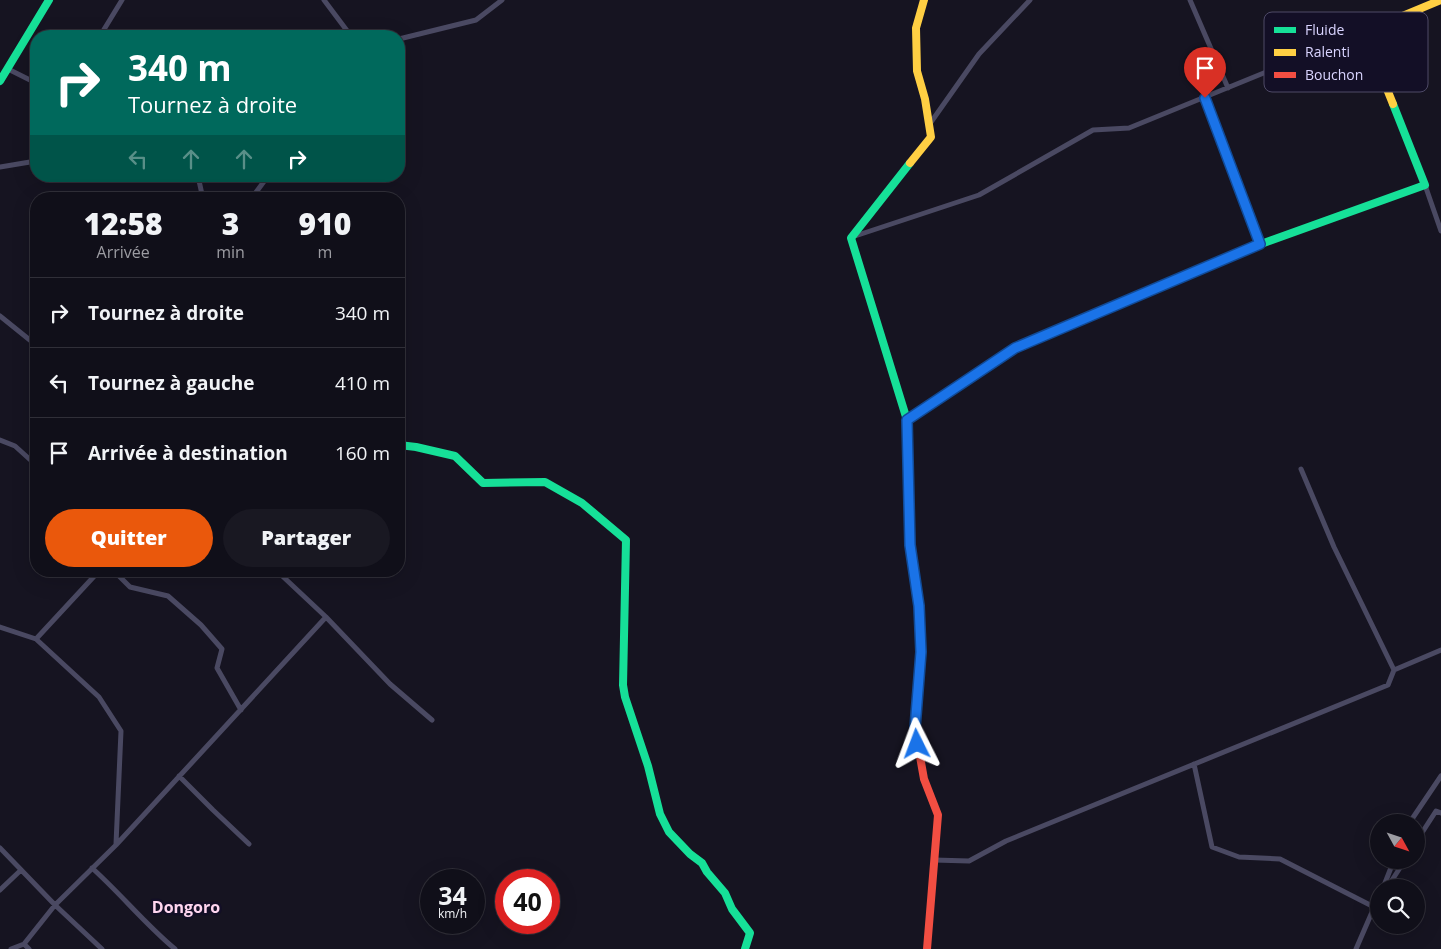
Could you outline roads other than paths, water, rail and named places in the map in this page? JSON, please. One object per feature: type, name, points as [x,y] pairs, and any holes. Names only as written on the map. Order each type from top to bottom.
[{"type":"street","points":[[31,30],[49,0]]},
{"type":"street","points":[[104,30],[122,0]]},
{"type":"street","points":[[324,0],[346,30]]},
{"type":"street","points":[[405,38],[476,20],[502,0]]},
{"type":"street","points":[[851,238],[931,137],[925,99],[917,71],[916,28],[924,0]]},
{"type":"street","points":[[929,126],[980,54],[1030,0]]},
{"type":"street","points":[[1190,0],[1228,88]]},
{"type":"street","points":[[1412,12],[1441,0]]},
{"type":"street","points":[[0,81],[30,32]]},
{"type":"street","points":[[8,69],[30,80]]},
{"type":"street","points":[[851,238],[979,195],[1093,130],[1129,128],[1264,73]]},
{"type":"street","points":[[1388,92],[1441,231]]},
{"type":"street","points":[[1205,98],[1260,244]]},
{"type":"street","points":[[0,166],[30,162]]},
{"type":"street","points":[[907,420],[1015,348],[1260,244],[1424,185]]},
{"type":"street","points":[[851,238],[907,420],[910,545],[919,606],[921,652],[915,728],[924,779],[938,815],[927,949]]},
{"type":"street","points":[[0,316],[30,340]]},
{"type":"street","points":[[0,440],[15,446],[30,460]]},
{"type":"street","points":[[405,446],[455,456],[483,483],[545,482],[582,503],[626,540],[623,685],[625,696],[648,766],[660,814],[669,832],[702,863],[750,934],[745,949]]},
{"type":"street","points":[[1301,469],[1334,547],[1394,670]]},
{"type":"street","points":[[36,639],[94,577]]},
{"type":"street","points":[[120,577],[130,587],[168,596],[201,625],[222,649],[217,668],[241,710]]},
{"type":"street","points":[[283,577],[326,617],[390,684],[432,720]]},
{"type":"street","points":[[10,949],[24,944],[55,905],[116,845],[326,617]]},
{"type":"street","points":[[0,627],[36,639],[99,697],[121,732],[116,845]]},
{"type":"street","points":[[934,860],[969,861],[1006,841],[1388,685],[1394,670],[1441,650]]},
{"type":"street","points":[[1194,764],[1212,847],[1239,857],[1280,859],[1370,906]]},
{"type":"street","points":[[179,776],[249,844]]},
{"type":"street","points":[[1415,814],[1441,776]]},
{"type":"street","points":[[1425,828],[1436,811],[1441,814]]},
{"type":"street","points":[[0,848],[55,905],[102,949]]},
{"type":"street","points":[[92,868],[111,885],[156,933],[175,949]]},
{"type":"street","points":[[0,890],[22,870]]},
{"type":"street","points":[[1356,949],[1370,917]]},
{"type":"street","points":[[24,944],[29,949]]},
{"type":"district","name":"Dongoro","points":[[186,907]]}]
